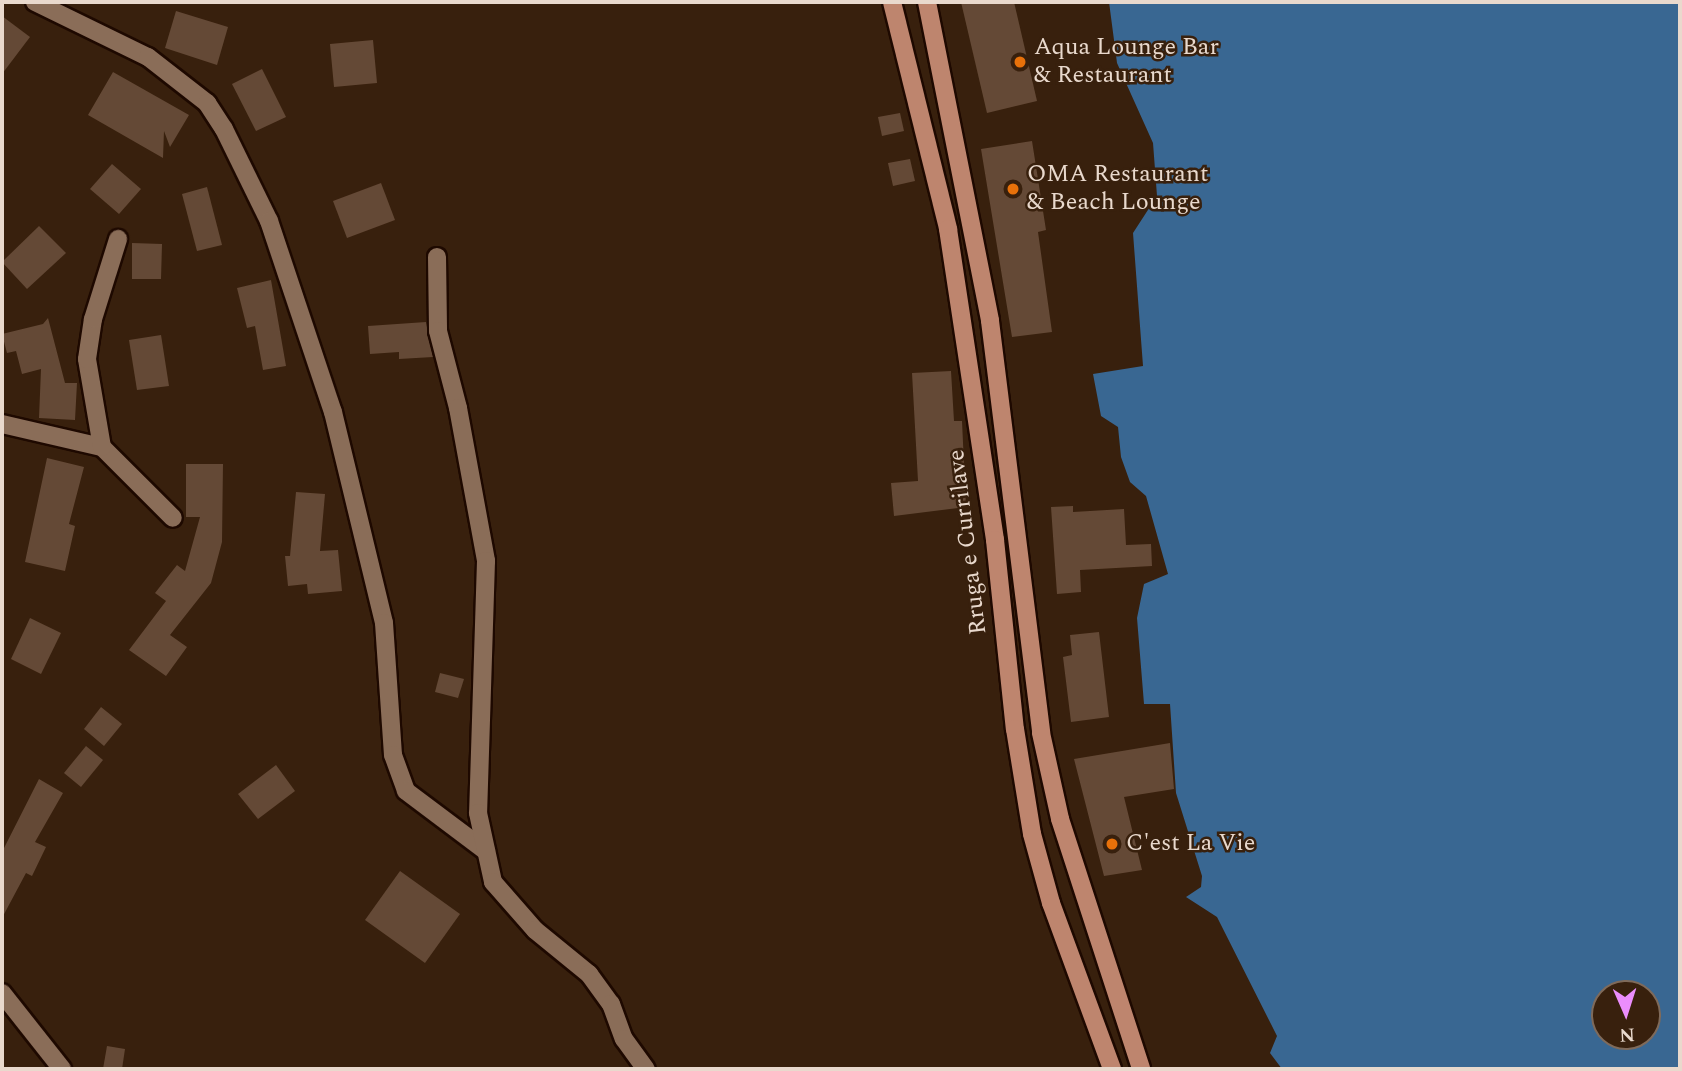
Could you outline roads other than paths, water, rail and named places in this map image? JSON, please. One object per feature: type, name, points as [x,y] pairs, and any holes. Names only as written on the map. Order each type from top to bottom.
[{"type":"main road","name":"Rruga e Currilave","points":[[892,2],[948,229],[995,540],[1015,729],[1032,834],[1051,903],[1112,1069]]},
{"type":"main road","name":"Rruga e Currilave","points":[[927,2],[995,349],[1041,733],[1060,819],[1141,1069]]},
{"type":"street","points":[[35,2],[148,57],[183,81],[206,103],[230,140],[286,269],[352,480],[390,654],[393,755],[402,779],[421,806],[451,822],[486,851]]},
{"type":"street","points":[[102,447],[87,359],[93,319],[118,239]]},
{"type":"street","points":[[437,257],[438,331],[458,408],[486,561],[478,813],[493,882],[535,930],[589,974],[611,1004],[624,1040],[646,1069]]},
{"type":"street","points":[[2,424],[102,447],[173,518]]},
{"type":"street","points":[[2,993],[62,1069]]},
{"type":"water","points":[[1109,2],[1680,2],[1680,1069],[1282,1069],[1270,1053],[1277,1036],[1217,917],[1186,897],[1201,887],[1202,876],[1176,793],[1170,704],[1144,704],[1137,618],[1144,584],[1168,574],[1146,496],[1130,482],[1121,457],[1118,427],[1101,416],[1093,374],[1143,366],[1133,233],[1157,196],[1153,143],[1117,63]]},
{"type":"place","name":"Aqua Lounge Bar & Restaurant","points":[[1020,62]]},
{"type":"place","name":"OMA Restaurant & Beach Lounge","points":[[1013,189]]},
{"type":"place","name":"C'est La Vie","points":[[1112,844]]}]
